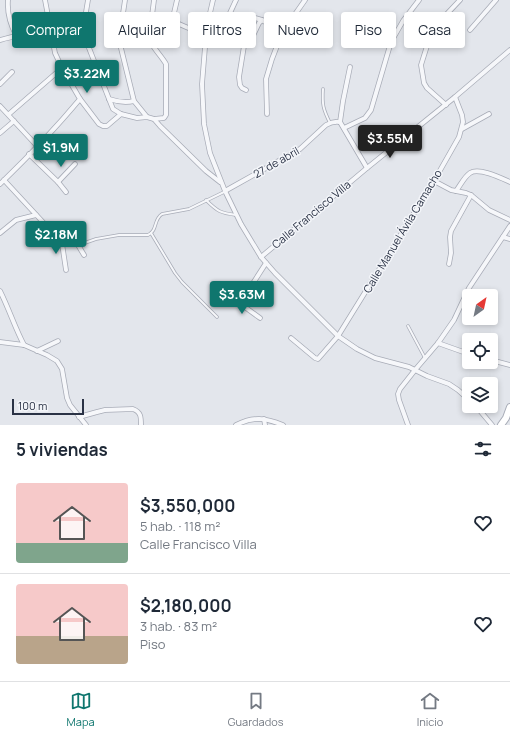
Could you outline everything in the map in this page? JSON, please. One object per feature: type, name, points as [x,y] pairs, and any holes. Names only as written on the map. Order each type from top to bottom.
[{"type":"street","points":[[8,0],[7,10],[12,27]]},
{"type":"street","points":[[45,0],[47,12]]},
{"type":"street","points":[[88,0],[85,18],[89,48],[108,100],[113,109],[121,114],[137,118],[147,117],[154,119],[164,118],[166,115],[166,64],[152,44],[150,36],[154,0]]},
{"type":"street","points":[[125,0],[119,40],[134,101],[147,117]]},
{"type":"street","points":[[177,0],[174,19],[179,24],[188,27]]},
{"type":"street","points":[[207,0],[213,1],[211,12]]},
{"type":"street","points":[[230,12],[236,0]]},
{"type":"street","points":[[297,12],[305,0]]},
{"type":"street","points":[[344,128],[365,118],[370,110],[391,42],[403,21],[419,0]]},
{"type":"street","points":[[446,105],[424,83],[421,66],[430,40],[444,17],[460,0]]},
{"type":"street","points":[[470,30],[496,0]]},
{"type":"street","points":[[256,18],[262,20],[256,29]]},
{"type":"street","points":[[0,40],[12,36]]},
{"type":"street","points":[[54,48],[62,68],[80,99],[99,124],[107,126],[121,114]]},
{"type":"street","points":[[205,48],[202,84],[204,124],[210,153],[224,191],[260,257],[338,336],[357,349],[375,358],[402,364],[427,376],[445,382],[453,386],[462,394]]},
{"type":"street","points":[[244,48],[239,77],[240,85],[246,90]]},
{"type":"street","points":[[267,114],[266,79],[276,48]]},
{"type":"street","name":"Calle Francisco Villa","points":[[260,257],[366,168],[446,105],[510,50]]},
{"type":"street","points":[[350,67],[340,122],[366,168]]},
{"type":"street","points":[[9,114],[62,68]]},
{"type":"street","points":[[0,84],[12,72]]},
{"type":"street","points":[[455,97],[462,115],[462,129]]},
{"type":"street","points":[[0,184],[29,154],[38,147],[72,110],[80,99]]},
{"type":"street","points":[[108,100],[119,102],[134,101]]},
{"type":"street","points":[[0,106],[38,147]]},
{"type":"street","points":[[462,129],[490,114]]},
{"type":"street","points":[[154,119],[206,171],[221,183]]},
{"type":"street","points":[[0,133],[14,121]]},
{"type":"street","points":[[330,123],[335,121],[340,122]]},
{"type":"street","name":"27 de abril","points":[[224,191],[300,149],[330,123]]},
{"type":"street","name":"Calle Manuel Ávila Camacho","points":[[291,338],[318,359],[338,336],[434,181],[462,129]]},
{"type":"street","points":[[29,154],[58,182],[66,192]]},
{"type":"street","points":[[58,182],[75,164]]},
{"type":"street","points":[[456,191],[466,178],[475,171],[499,177],[510,182]]},
{"type":"street","points":[[4,180],[53,233],[78,245],[84,255]]},
{"type":"street","points":[[434,181],[447,188],[471,195],[489,210],[510,220]]},
{"type":"street","points":[[449,264],[451,253],[451,231],[471,195]]},
{"type":"street","points":[[0,233],[16,220],[36,215]]},
{"type":"street","points":[[408,425],[399,400],[398,394],[400,389],[438,343],[454,320],[469,288],[510,226]]},
{"type":"street","points":[[61,237],[66,270]]},
{"type":"street","points":[[503,237],[510,239]]},
{"type":"street","points":[[260,318],[242,305],[241,302],[266,263]]},
{"type":"street","points":[[0,291],[16,330],[24,345]]},
{"type":"street","points":[[37,351],[58,341]]},
{"type":"street","points":[[0,342],[24,345],[52,357],[57,361],[62,369],[70,405],[86,425]]},
{"type":"street","points":[[438,343],[462,352]]},
{"type":"street","points":[[498,362],[510,365]]},
{"type":"street","points":[[501,425],[506,418],[510,407]]},
{"type":"street","points":[[79,417],[105,410],[133,409],[142,417],[141,425]]},
{"type":"street","points":[[482,413],[492,425]]},
{"type":"street","points":[[236,425],[256,418],[283,425]]},
{"type":"street","points":[[264,419],[265,425]]},
{"type":"lane","points":[[323,88],[322,101],[324,111],[330,123]]},
{"type":"lane","points":[[78,245],[119,234],[142,235],[151,233],[155,228],[156,220],[162,214],[185,210],[224,191]]},
{"type":"lane","points":[[206,200],[221,213],[236,215]]},
{"type":"lane","points":[[151,233],[182,282],[217,317]]},
{"type":"lane","points":[[408,326],[425,358]]}]
